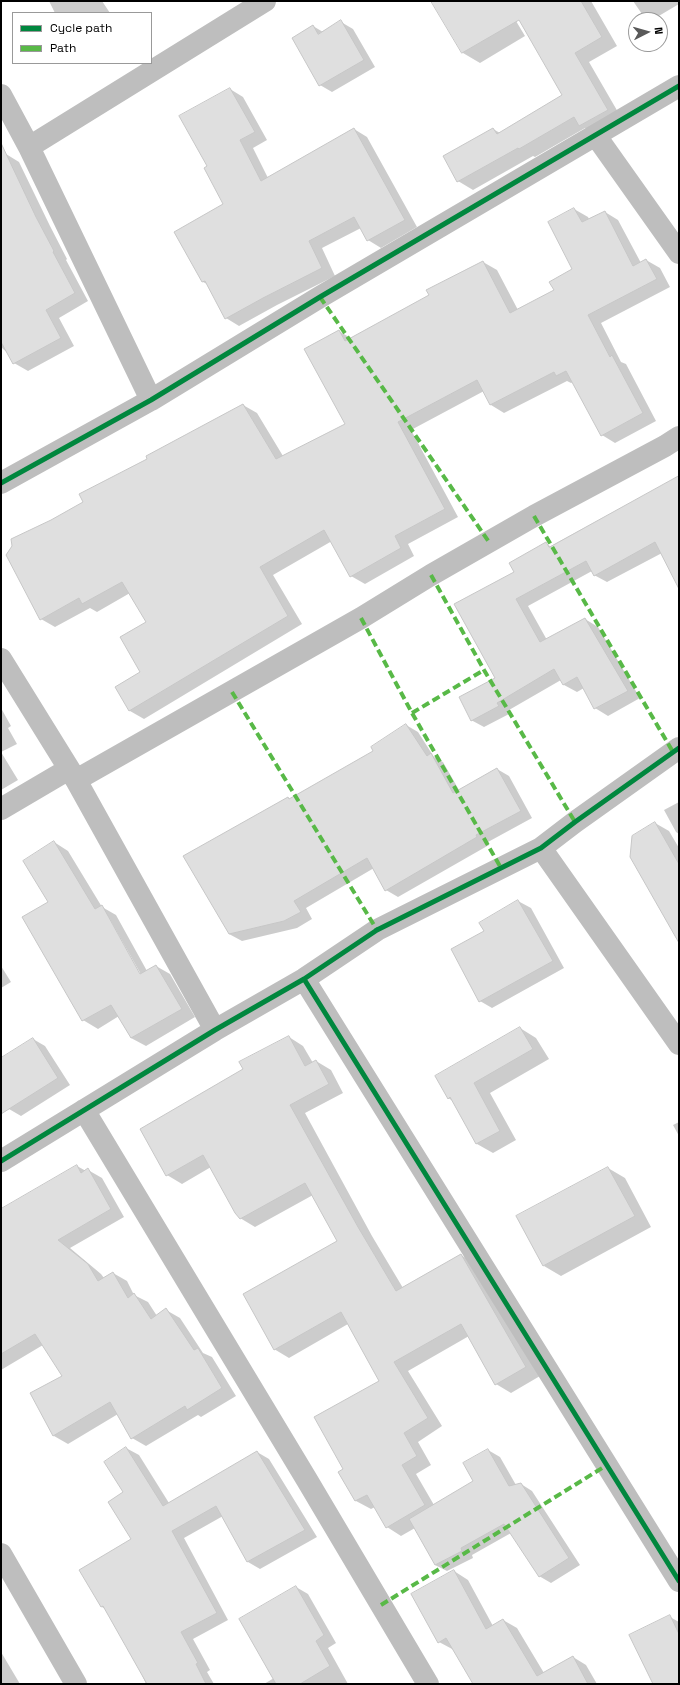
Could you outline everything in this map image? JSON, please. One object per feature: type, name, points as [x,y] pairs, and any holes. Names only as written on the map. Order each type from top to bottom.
[{"type":"street","points":[[28,147],[265,1]]},
{"type":"street","points":[[1,483],[151,400],[320,297],[679,86]]},
{"type":"street","points":[[1,94],[151,400]]},
{"type":"street","points":[[596,136],[679,253]]},
{"type":"street","points":[[1,810],[72,774],[361,618],[431,575],[534,516],[679,437]]},
{"type":"street","points":[[1,659],[72,774],[215,1030]]},
{"type":"street","points":[[1,1161],[215,1030],[304,979],[377,930],[541,848],[679,748]]},
{"type":"street","points":[[541,848],[679,1044]]},
{"type":"street","points":[[304,979],[679,1581]]},
{"type":"street","points":[[84,1110],[428,1684]]},
{"type":"street","points":[[1,1554],[76,1684]]},
{"type":"building","points":[[431,1],[581,1],[602,37],[575,53],[608,110],[579,126],[574,117],[519,149],[518,148],[457,182],[443,156],[493,128],[497,134],[562,95],[519,20],[462,53]]},
{"type":"building","points":[[341,20],[364,60],[319,86],[292,38],[313,25],[318,34]]},
{"type":"building","points":[[230,88],[255,132],[240,140],[261,181],[354,128],[405,220],[367,241],[354,217],[309,241],[322,268],[225,319],[205,281],[202,282],[174,232],[223,204],[204,168],[207,166],[179,116]]},
{"type":"building","points":[[1,143],[54,251],[53,252],[75,293],[46,310],[61,338],[13,364],[1,342]]},
{"type":"building","points":[[574,208],[582,222],[605,211],[633,266],[646,259],[657,279],[588,315],[610,357],[612,355],[643,413],[601,436],[566,371],[556,376],[554,372],[490,405],[477,380],[398,422],[445,509],[395,536],[401,548],[350,577],[324,530],[260,567],[288,616],[129,711],[115,687],[140,672],[120,637],[146,622],[122,582],[82,604],[79,598],[40,620],[6,555],[12,546],[11,539],[51,520],[83,502],[79,494],[147,459],[146,456],[243,404],[276,459],[345,424],[304,349],[339,330],[345,341],[429,295],[426,290],[483,261],[510,313],[554,290],[549,282],[572,269],[548,222]]},
{"type":"building","points":[[679,476],[679,589],[655,542],[594,576],[586,561],[516,599],[540,642],[585,618],[628,691],[594,709],[577,677],[563,685],[554,669],[497,703],[499,706],[471,721],[459,697],[495,678],[454,604],[514,572],[509,563],[546,542],[549,547]]},
{"type":"building","points":[[406,724],[427,756],[431,753],[453,793],[497,768],[521,811],[476,835],[477,837],[385,891],[367,858],[294,901],[301,912],[284,921],[229,934],[183,856],[288,797],[289,799],[373,751],[371,747]]},
{"type":"building","points":[[655,822],[679,864],[679,943],[630,857],[632,836]]},
{"type":"building","points":[[54,841],[95,909],[102,905],[140,974],[156,965],[182,1009],[131,1038],[111,1005],[82,1021],[22,917],[48,902],[23,861]]},
{"type":"building","points":[[518,900],[553,961],[479,1002],[451,949],[484,931],[479,923]]},
{"type":"building","points":[[520,1027],[533,1049],[474,1083],[500,1131],[476,1144],[450,1097],[448,1099],[435,1076]]},
{"type":"building","points":[[289,1036],[305,1066],[316,1060],[329,1084],[290,1105],[358,1227],[396,1291],[461,1254],[526,1367],[495,1385],[461,1324],[394,1362],[428,1418],[404,1433],[417,1456],[402,1465],[425,1505],[386,1528],[367,1495],[355,1501],[338,1472],[343,1469],[314,1417],[379,1381],[341,1312],[274,1350],[243,1294],[337,1241],[305,1183],[240,1219],[235,1213],[203,1155],[166,1176],[140,1129],[243,1069],[239,1062]]},
{"type":"building","points":[[33,1038],[58,1078],[1,1114],[1,1058]]},
{"type":"building","points":[[77,1165],[81,1173],[88,1168],[111,1209],[58,1240],[88,1264],[98,1281],[113,1272],[128,1298],[134,1293],[151,1319],[166,1308],[194,1350],[198,1348],[222,1388],[187,1410],[185,1406],[131,1439],[110,1402],[53,1436],[30,1393],[62,1376],[35,1334],[1,1354],[1,1209]]},
{"type":"building","points":[[608,1167],[635,1216],[543,1266],[516,1216]]},
{"type":"building","points":[[126,1447],[163,1506],[257,1451],[305,1530],[247,1562],[216,1506],[172,1531],[217,1613],[181,1632],[198,1663],[196,1664],[206,1684],[147,1684],[103,1606],[101,1607],[79,1570],[131,1539],[108,1502],[123,1492],[104,1462]]},
{"type":"building","points":[[488,1449],[509,1486],[521,1483],[569,1558],[539,1577],[504,1524],[461,1548],[462,1551],[435,1565],[409,1519],[473,1481],[463,1463]]},
{"type":"building","points":[[454,1570],[486,1629],[503,1619],[537,1676],[573,1656],[588,1684],[473,1684],[446,1638],[438,1643],[411,1594]]},
{"type":"building","points":[[296,1586],[324,1635],[316,1641],[330,1666],[300,1684],[276,1684],[239,1619]]},
{"type":"building","points":[[670,1615],[679,1634],[679,1684],[653,1684],[629,1635]]},
{"type":"marked path","points":[[320,297],[489,542]]},
{"type":"marked path","points":[[534,516],[673,752]]},
{"type":"marked path","points":[[431,575],[484,670],[575,822]]},
{"type":"marked path","points":[[361,618],[412,713],[501,868]]},
{"type":"marked path","points":[[412,713],[484,670]]},
{"type":"marked path","points":[[232,692],[377,930]]},
{"type":"marked path","points":[[381,1605],[607,1465]]},
{"type":"cycle path","points":[[1,483],[151,400],[320,297],[679,86]]},
{"type":"cycle path","points":[[1,1161],[215,1030],[304,979],[377,930],[541,848],[679,748]]},
{"type":"cycle path","points":[[304,979],[679,1581]]}]
